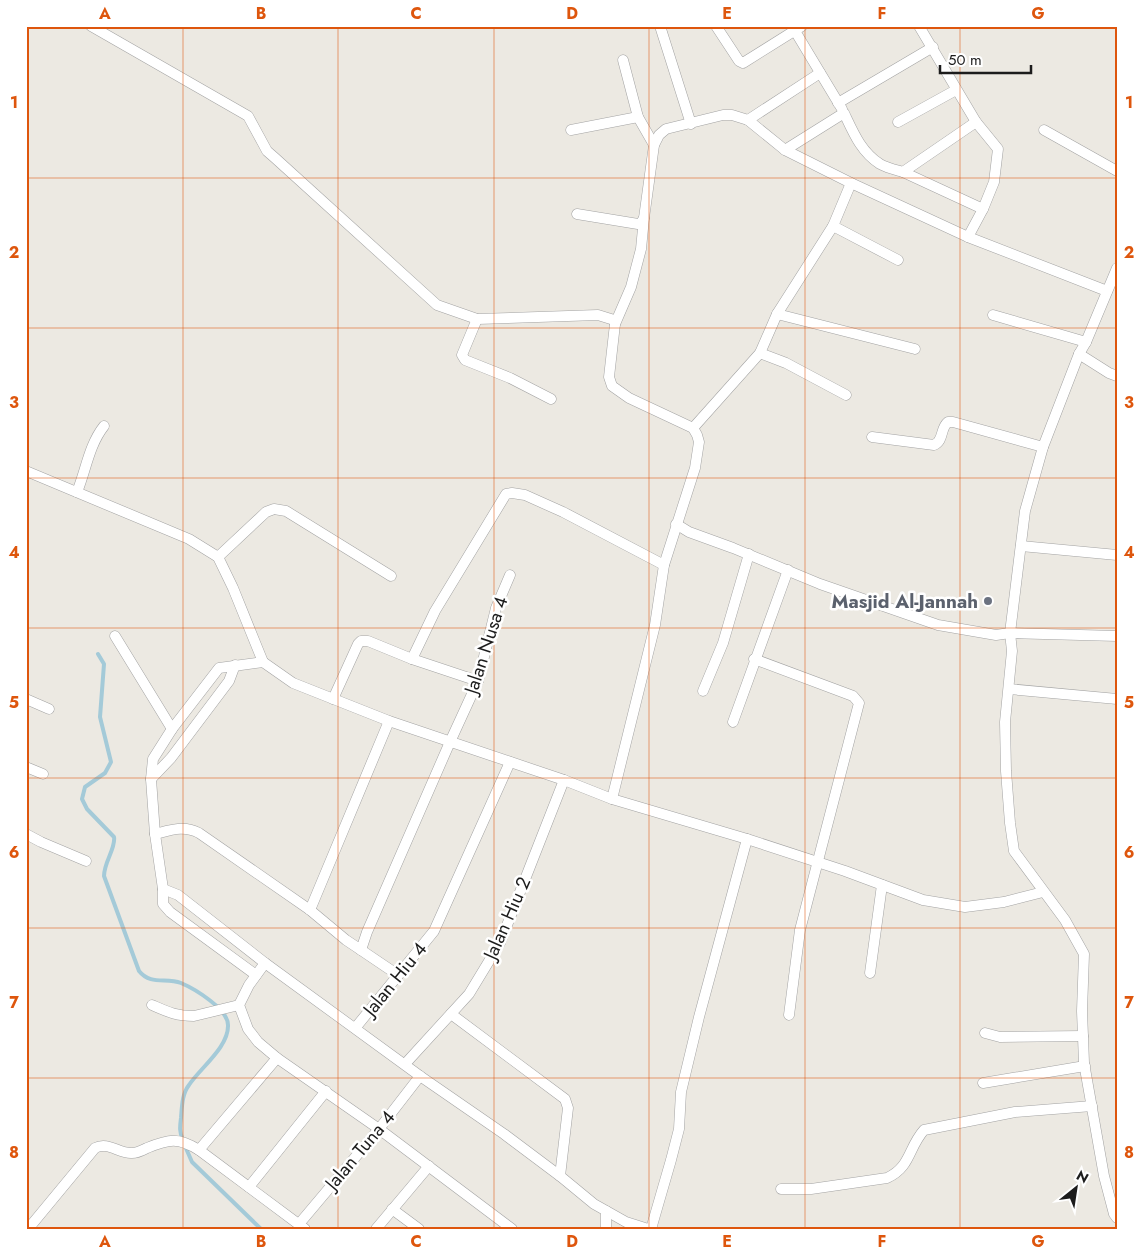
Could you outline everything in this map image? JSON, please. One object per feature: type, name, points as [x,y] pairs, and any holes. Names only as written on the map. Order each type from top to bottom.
[{"type":"street","points":[[91,26],[248,116],[254,123],[267,151],[437,305],[477,319],[598,315],[614,320],[615,324]]},
{"type":"street","points":[[660,26],[691,124]]},
{"type":"street","points":[[716,26],[742,63],[796,28],[844,113],[859,145],[869,155],[882,165],[903,172],[983,209]]},
{"type":"street","points":[[922,27],[956,90],[976,122],[998,149],[994,182],[983,209],[968,237]]},
{"type":"street","points":[[838,104],[933,47]]},
{"type":"street","points":[[623,60],[638,117],[654,145]]},
{"type":"street","points":[[748,120],[820,73]]},
{"type":"street","points":[[898,122],[956,90]]},
{"type":"street","points":[[785,150],[844,113]]},
{"type":"street","points":[[612,799],[655,624],[664,564],[695,468],[699,442],[698,435],[693,428],[629,398],[612,386],[610,378],[615,324],[631,287],[641,249],[654,145],[659,135],[666,129],[723,115],[732,115],[748,120],[785,150],[851,183],[968,237],[1107,291]]},
{"type":"street","points":[[571,130],[638,117]]},
{"type":"street","points":[[903,172],[976,122]]},
{"type":"street","points":[[1044,130],[1117,170]]},
{"type":"street","points":[[693,428],[760,353],[777,314],[832,226],[851,183]]},
{"type":"street","points":[[577,214],[638,224],[644,218]]},
{"type":"street","points":[[832,226],[898,260]]},
{"type":"street","points":[[1117,268],[1086,342],[1079,354],[1043,447],[1025,511],[1010,632],[1012,651],[1005,722],[1006,771],[1014,851],[1065,920],[1084,954],[1083,1036],[1085,1066],[1104,1176],[1114,1214],[1117,1218]]},
{"type":"street","points":[[777,314],[915,349]]},
{"type":"street","points":[[993,316],[1086,342]]},
{"type":"street","points":[[477,319],[462,355],[465,360],[510,378],[551,399]]},
{"type":"street","points":[[760,353],[786,363],[846,395]]},
{"type":"street","points":[[1079,354],[1117,376]]},
{"type":"street","points":[[872,436],[934,444],[940,440],[944,425],[948,422],[954,422],[1043,447]]},
{"type":"street","points":[[77,492],[92,445],[97,434],[104,426]]},
{"type":"street","points":[[26,471],[189,539],[218,557],[233,588],[263,662],[293,684],[389,721],[564,780],[612,799],[748,839],[923,900],[965,907],[1004,902],[1043,892]]},
{"type":"street","points":[[412,659],[435,611],[506,494],[525,495],[564,512],[664,564]]},
{"type":"street","points":[[218,557],[266,512],[274,509],[286,512],[391,576]]},
{"type":"street","points":[[676,524],[690,532],[820,584],[938,625],[996,635],[1010,632],[1117,636]]},
{"type":"street","points":[[1021,546],[1117,555]]},
{"type":"street","points":[[703,692],[723,643],[749,554]]},
{"type":"street","points":[[733,722],[754,659],[788,570]]},
{"type":"street","name":"Jalan Nusa 4","points":[[360,950],[478,682],[496,608],[510,575]]},
{"type":"street","points":[[115,636],[172,729]]},
{"type":"street","points":[[333,699],[361,640],[478,682]]},
{"type":"street","points":[[754,659],[853,696],[859,703],[800,930],[789,1015]]},
{"type":"street","points":[[256,976],[170,912],[163,904],[151,779],[153,759],[172,729],[219,668],[263,662]]},
{"type":"street","points":[[151,779],[171,758],[229,680],[235,665]]},
{"type":"street","points":[[1008,689],[1117,699]]},
{"type":"street","points":[[26,699],[49,709]]},
{"type":"street","points":[[310,910],[389,721]]},
{"type":"street","name":"Jalan Hiu 4","points":[[356,1028],[434,931],[510,762]]},
{"type":"street","points":[[26,767],[43,774]]},
{"type":"street","name":"Jalan Hiu 2","points":[[405,1064],[469,994],[500,943],[564,780]]},
{"type":"street","points":[[155,834],[177,828],[191,829],[310,910],[346,940],[398,975]]},
{"type":"street","points":[[26,834],[86,861]]},
{"type":"street","points":[[163,889],[178,896],[265,963],[420,1076],[504,1134],[594,1204],[626,1222],[649,1229],[679,1129],[681,1092],[699,1016],[748,839]]},
{"type":"street","points":[[870,973],[882,885]]},
{"type":"street","points":[[152,1005],[174,1015],[194,1016],[235,1006],[265,963]]},
{"type":"street","points":[[235,1006],[258,1042],[277,1058],[326,1091],[512,1229]]},
{"type":"street","points":[[451,1014],[565,1098],[568,1108],[560,1176]]},
{"type":"street","points":[[985,1033],[1000,1037],[1083,1036]]},
{"type":"street","points":[[196,1148],[277,1058]]},
{"type":"street","points":[[983,1083],[1085,1066]]},
{"type":"street","name":"Jalan Tuna 4","points":[[302,1226],[420,1076]]},
{"type":"street","points":[[249,1187],[326,1091]]},
{"type":"street","points":[[780,1189],[811,1189],[887,1178],[898,1173],[904,1166],[916,1139],[924,1130],[1016,1112],[1092,1106]]},
{"type":"street","points":[[28,1229],[95,1148],[103,1145],[126,1153],[135,1153],[161,1142],[172,1140],[196,1148],[302,1226]]},
{"type":"street","points":[[376,1229],[429,1166]]},
{"type":"street","points":[[392,1209],[419,1229]]},
{"type":"street","points":[[606,1211],[606,1229]]},
{"type":"waterway","points":[[98,654],[104,664],[100,717],[111,762],[105,773],[85,787],[82,799],[87,809],[114,837],[104,876],[139,971],[144,976],[154,980],[175,981],[194,990],[217,1006],[227,1019],[227,1033],[224,1041],[185,1092],[180,1126],[183,1140]]},
{"type":"waterway","points":[[185,1146],[192,1162],[261,1229]]},
{"type":"place","name":"Masjid Al-Jannah","points":[[988,601]]}]
